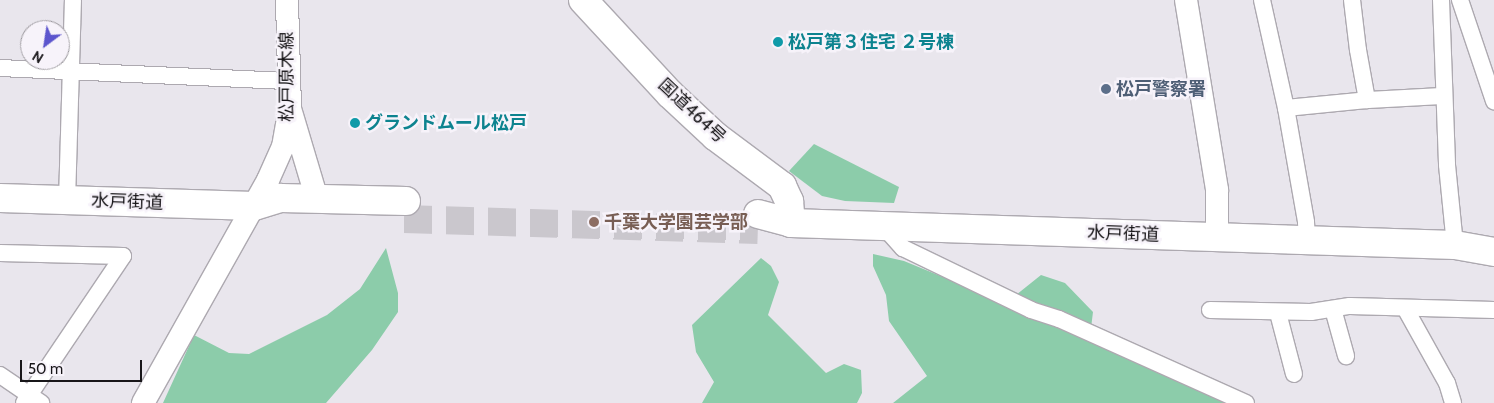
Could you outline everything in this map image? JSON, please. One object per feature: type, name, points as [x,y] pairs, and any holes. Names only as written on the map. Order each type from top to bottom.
[{"type":"highway","name":"国道464号","points":[[585,1],[670,94],[715,136],[782,186],[789,201],[791,223]]},
{"type":"highway","name":"水戸街道","points":[[0,198],[254,206],[281,198],[316,198],[405,210],[276,214],[254,206]]},
{"type":"highway","name":"水戸街道","points":[[758,222],[1455,245],[1494,252]]},
{"type":"highway","name":"水戸街道","points":[[1455,245],[1494,240]]},
{"type":"street","points":[[67,201],[73,0]]},
{"type":"street","name":"松戸原木線","points":[[143,403],[254,206],[283,147],[290,108],[287,0]]},
{"type":"street","points":[[1186,0],[1217,190],[1217,237]]},
{"type":"street","points":[[1262,0],[1286,108],[1306,222],[1307,240]]},
{"type":"street","points":[[1352,0],[1367,100]]},
{"type":"street","points":[[1441,0],[1443,96],[1455,245]]},
{"type":"street","points":[[1460,0],[1494,101]]},
{"type":"street","points":[[0,68],[290,81]]},
{"type":"street","points":[[1286,108],[1367,100],[1443,96]]},
{"type":"street","points":[[290,108],[300,135],[306,168],[316,198]]},
{"type":"street","points":[[883,226],[903,248],[911,252],[1031,310],[1059,319],[1246,403]]},
{"type":"street","points":[[0,253],[123,256],[32,400],[0,375]]},
{"type":"street","points":[[1210,310],[1278,313],[1350,306],[1494,310]]},
{"type":"street","points":[[1405,308],[1447,383],[1453,403]]},
{"type":"street","points":[[1333,309],[1346,356]]},
{"type":"street","points":[[1278,313],[1294,374]]},
{"type":"green space","points":[[814,144],[899,187],[894,203],[845,201],[822,196],[789,171]]},
{"type":"green space","points":[[386,248],[398,293],[398,312],[372,350],[326,403],[163,403],[194,335],[229,353],[249,354],[327,315],[360,289]]},
{"type":"green space","points":[[873,254],[904,261],[1006,303],[1041,275],[1065,283],[1093,312],[1090,336],[1233,403],[893,403],[927,376],[889,321],[886,295],[873,266]]},
{"type":"green space","points":[[761,258],[771,266],[779,282],[768,315],[826,373],[844,364],[861,370],[862,393],[857,403],[702,403],[714,382],[696,352],[692,325]]},
{"type":"tunnel","points":[[404,219],[758,230]]},
{"type":"place","name":"松戸第３住宅 ２号棟","points":[[778,42]]},
{"type":"place","name":"松戸警察署","points":[[1106,89]]},
{"type":"place","name":"グランドムール松戸","points":[[355,123]]},
{"type":"place","name":"千葉大学園芸学部","points":[[594,222]]}]
